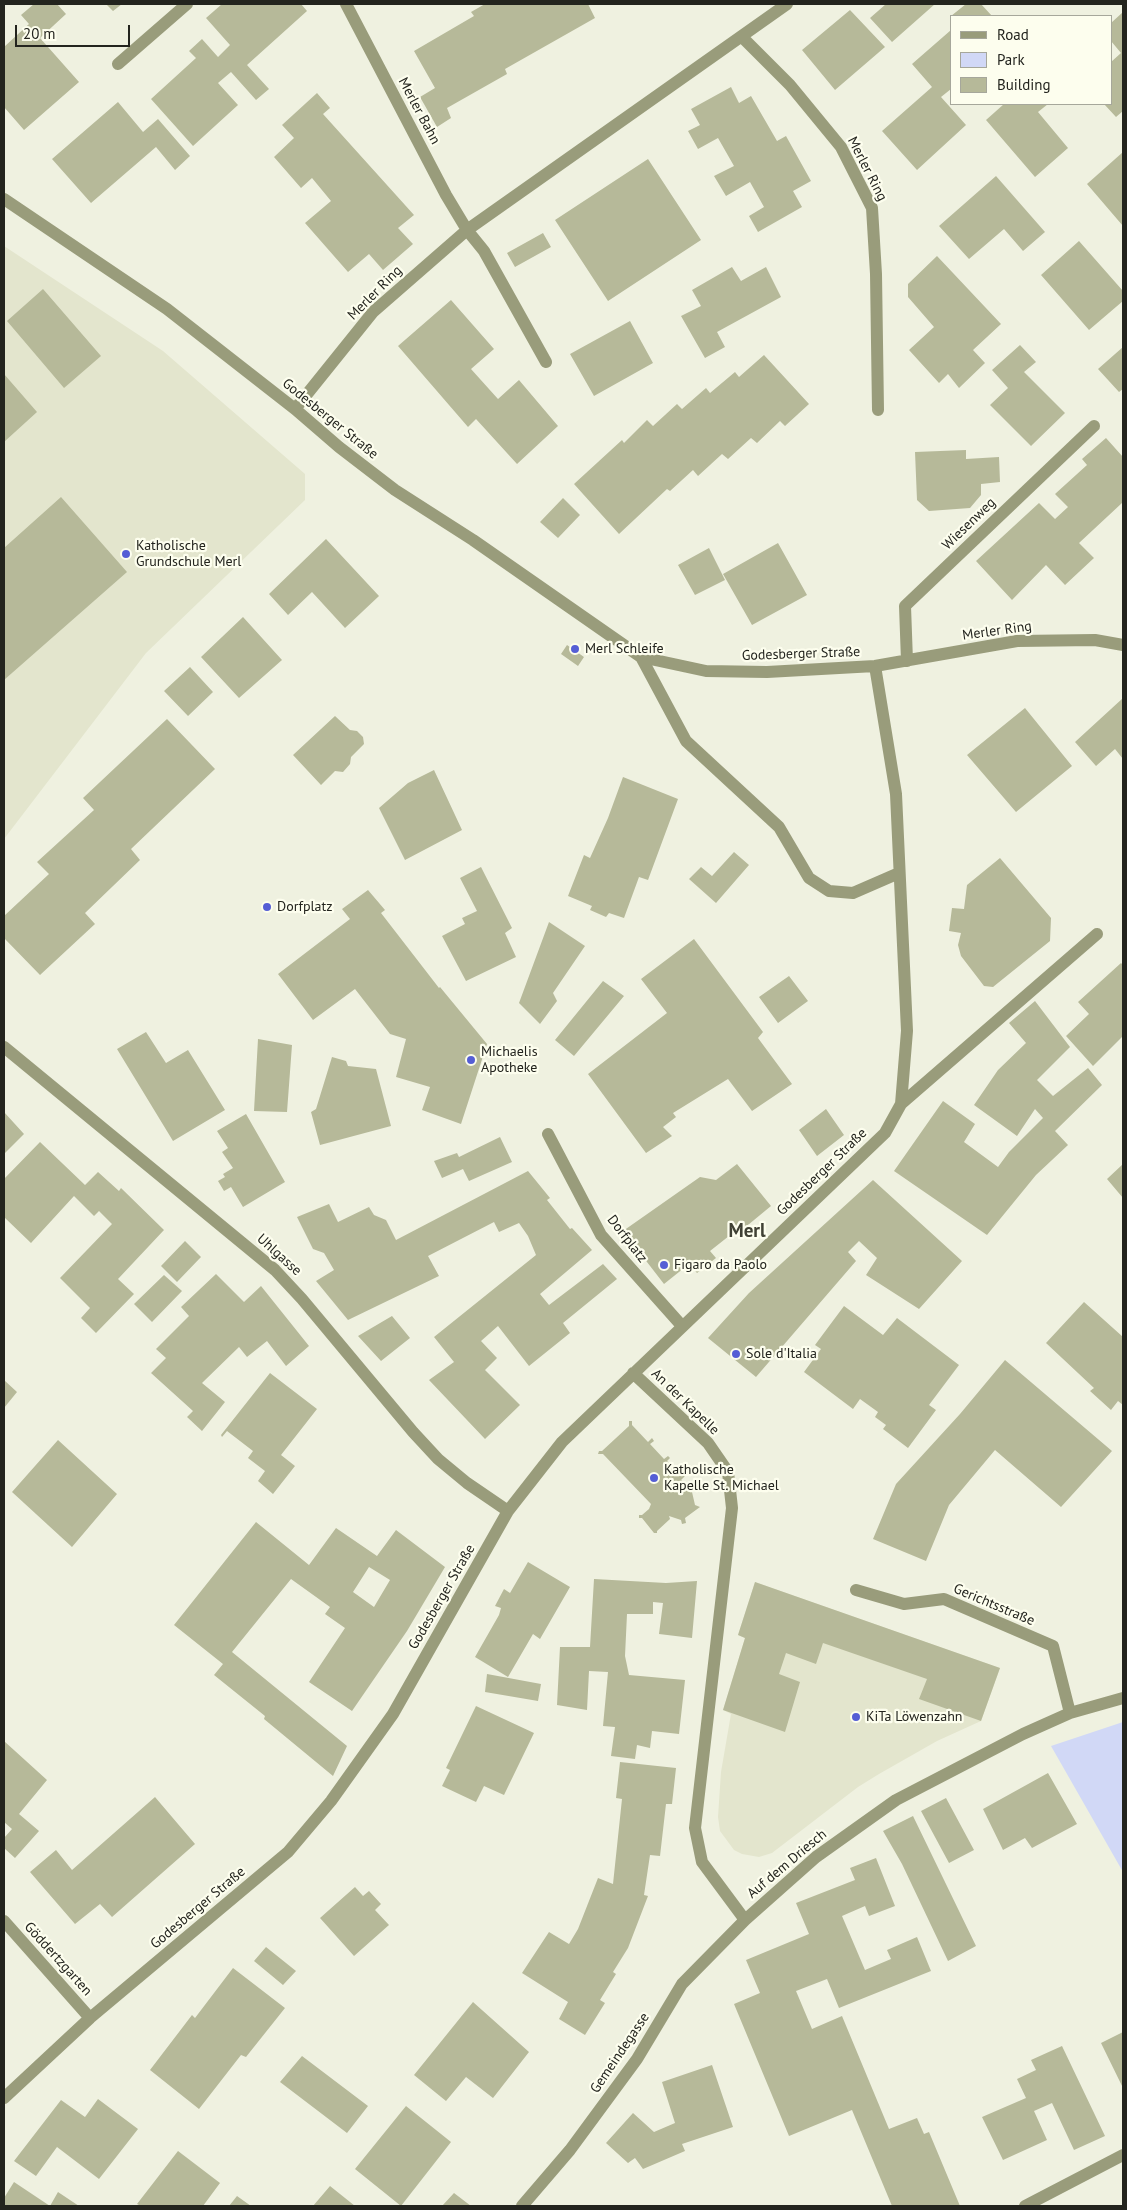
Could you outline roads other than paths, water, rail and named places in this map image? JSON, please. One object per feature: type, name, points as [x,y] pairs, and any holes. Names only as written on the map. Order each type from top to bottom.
[{"type":"street","points":[[118,64],[187,4]]},
{"type":"street","name":"Merler Bahn","points":[[346,4],[466,230]]},
{"type":"street","name":"Merler Ring","points":[[295,409],[373,312],[466,230],[787,4]]},
{"type":"street","name":"Merler Ring","points":[[742,37],[790,85],[841,147],[872,208],[876,274],[878,410]]},
{"type":"street","name":"Godesberger Straße","points":[[4,199],[167,309],[395,490],[473,540],[641,657],[706,670],[767,672],[876,666],[896,794],[907,1031],[901,1104]]},
{"type":"street","points":[[466,230],[484,250],[546,362]]},
{"type":"street","name":"Wiesenweg","points":[[907,661],[905,606],[1094,426]]},
{"type":"street","name":"Merler Ring","points":[[876,666],[1017,641],[1095,640],[1123,646]]},
{"type":"street","name":"Godesberger Straße","points":[[641,657],[686,741],[779,827],[809,878],[829,891],[853,893],[899,873]]},
{"type":"street","name":"Godesberger Straße","points":[[4,2098],[90,2018],[288,1852],[331,1800],[393,1714],[508,1511],[562,1442],[885,1133],[901,1104],[1097,934]]},
{"type":"street","name":"Uhlgasse","points":[[4,1047],[275,1270],[302,1298],[407,1425],[438,1459],[467,1483],[508,1511]]},
{"type":"street","name":"Dorfplatz","points":[[548,1134],[601,1235],[682,1326]]},
{"type":"street","name":"An der Kapelle","points":[[633,1373],[708,1443],[728,1472],[732,1508],[726,1570]]},
{"type":"street","name":"Auf dem Driesch","points":[[726,1570],[695,1828],[702,1862],[745,1920],[816,1857],[896,1800],[1023,1734],[1070,1713],[1123,1698]]},
{"type":"street","name":"Gerichtsstraße","points":[[856,1590],[904,1604],[944,1599],[1053,1646],[1070,1713]]},
{"type":"street","name":"Gemeindegasse","points":[[522,2206],[570,2150],[638,2059],[682,1984],[745,1920]]},
{"type":"street","name":"Göddertzgarten","points":[[4,1921],[90,2018]]},
{"type":"street","points":[[1025,2206],[1123,2155]]},
{"type":"place","name":"Katholische Grundschule Merl","points":[[126,554]]},
{"type":"place","name":"Merl Schleife","points":[[575,649]]},
{"type":"place","name":"Dorfplatz","points":[[267,907]]},
{"type":"place","name":"Michaelis Apotheke","points":[[471,1060]]},
{"type":"place","name":"Figaro da Paolo","points":[[664,1265]]},
{"type":"place","name":"Sole d'Italia","points":[[736,1354]]},
{"type":"place","name":"Katholische Kapelle St. Michael","points":[[654,1478]]},
{"type":"place","name":"KiTa Löwenzahn","points":[[856,1717]]},
{"type":"district","name":"Merl","points":[[747,1232]]}]
